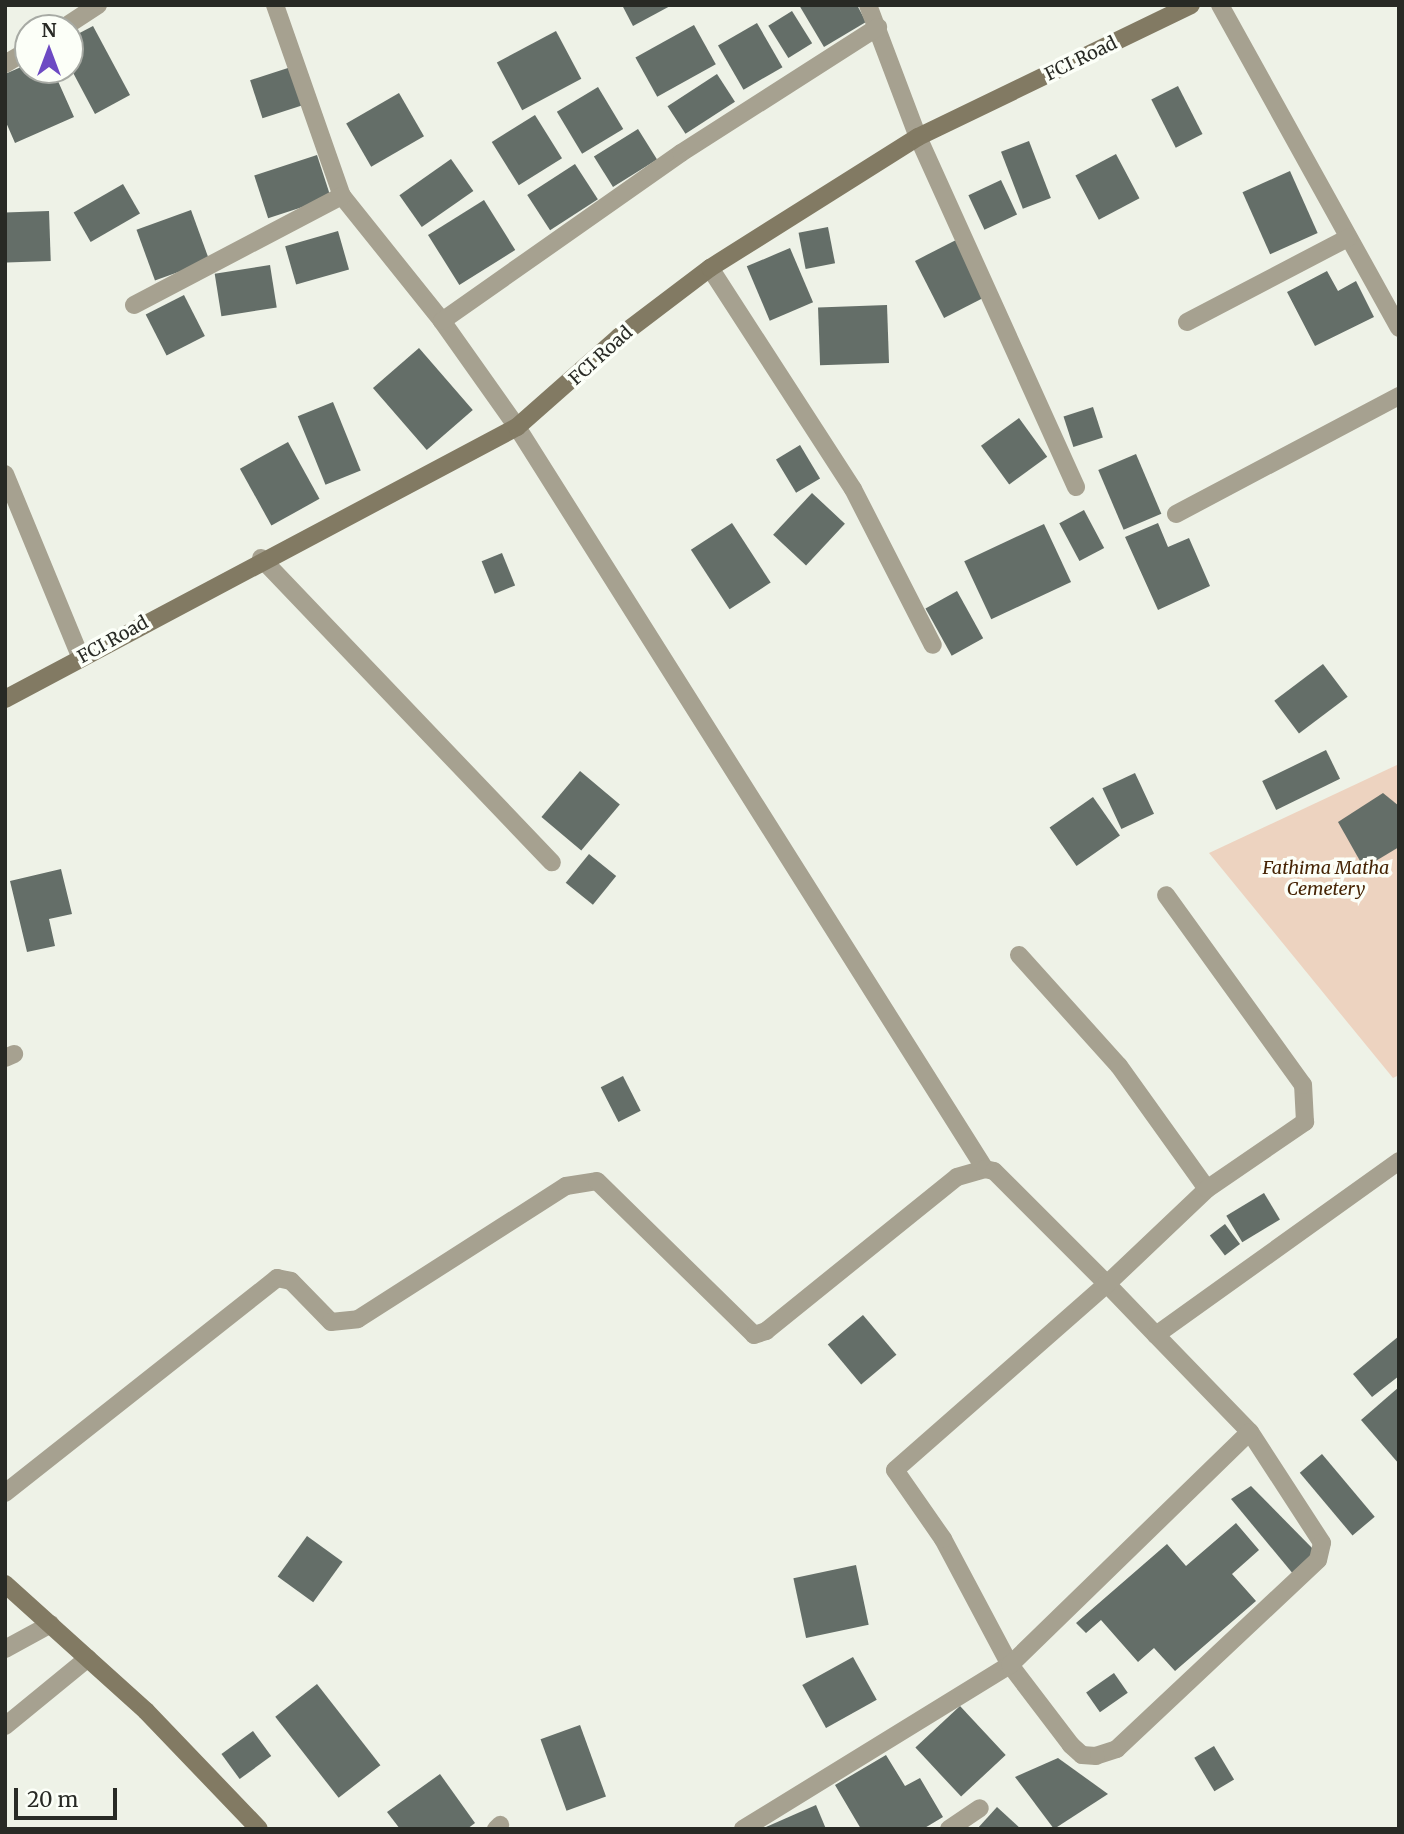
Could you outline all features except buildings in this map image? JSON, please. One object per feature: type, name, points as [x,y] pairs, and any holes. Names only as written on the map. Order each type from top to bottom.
[{"type":"street","points":[[275,5],[342,196],[442,321],[517,427],[985,1169]]},
{"type":"street","points":[[868,5],[918,137],[1076,487]]},
{"type":"street","points":[[1220,5],[1399,328]]},
{"type":"street","name":"FCI Road","points":[[5,699],[261,558],[517,427],[619,337],[710,268],[918,137],[1182,7]]},
{"type":"street","points":[[442,321],[681,153],[878,27]]},
{"type":"street","points":[[134,305],[342,196]]},
{"type":"street","points":[[1187,322],[1348,238]]},
{"type":"street","points":[[710,268],[839,466],[933,645]]},
{"type":"street","points":[[1177,514],[1399,396]]},
{"type":"street","points":[[5,474],[81,658]]},
{"type":"street","points":[[261,558],[552,862]]},
{"type":"street","points":[[5,1493],[277,1278],[291,1281],[331,1321],[358,1319],[566,1186],[597,1181],[754,1335],[766,1331],[957,1177],[985,1169],[994,1171],[1107,1284],[1250,1432],[1319,1534],[1318,1560],[1117,1749],[1096,1756],[1082,1755],[1071,1745],[1010,1665],[943,1539],[895,1470],[1107,1284],[1207,1189],[1305,1122],[1303,1085],[1166,895]]},
{"type":"street","points":[[1019,956],[1119,1066],[1207,1189]]},
{"type":"street","points":[[1156,1335],[1399,1161]]},
{"type":"street","points":[[743,1829],[1010,1665],[1250,1432]]},
{"type":"street","points":[[5,1584],[88,1658],[259,1829]]},
{"type":"street","points":[[5,1649],[51,1624]]},
{"type":"street","points":[[5,1726],[88,1658]]},
{"type":"street","points":[[949,1829],[980,1808]]},
{"type":"green space","name":"Fathima Matha Cemetery","points":[[1399,764],[1399,1075],[1393,1078],[1209,853]]}]
